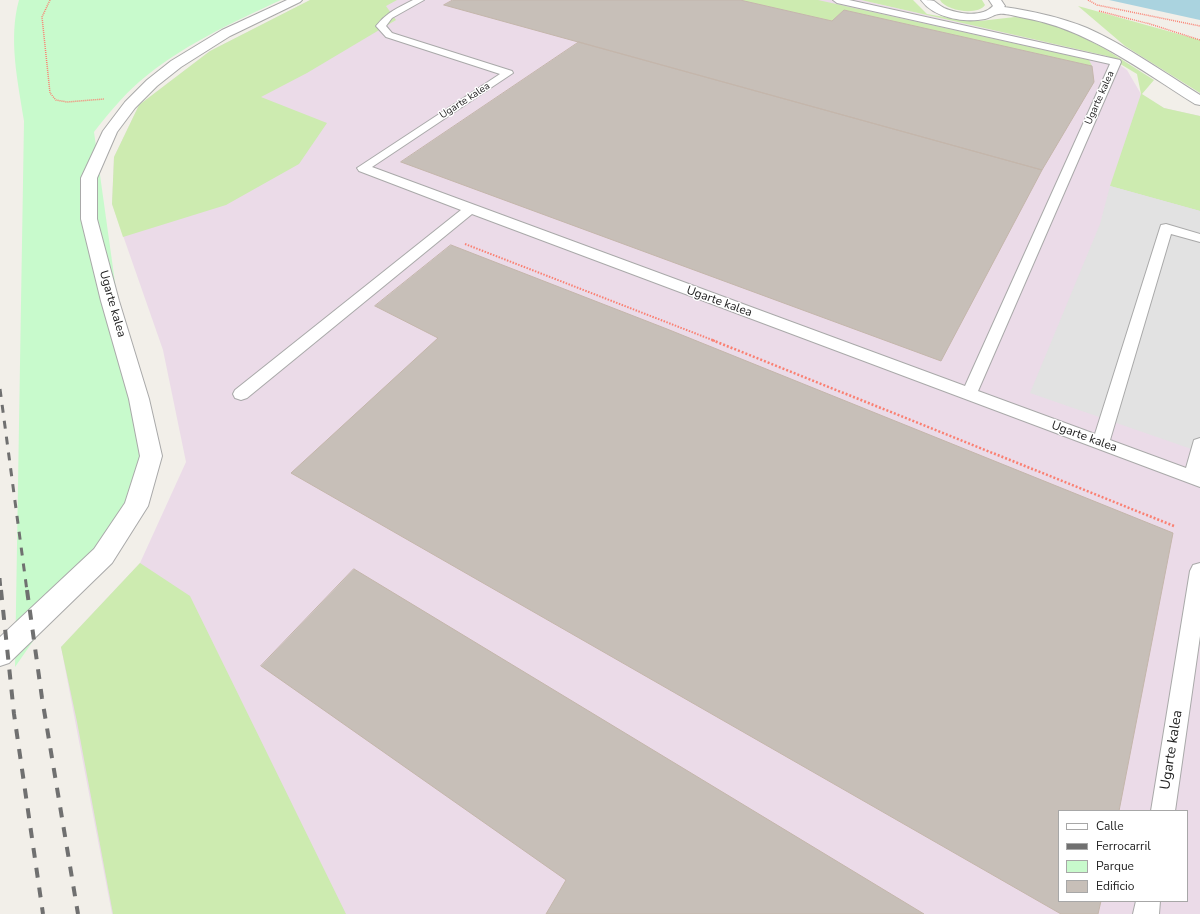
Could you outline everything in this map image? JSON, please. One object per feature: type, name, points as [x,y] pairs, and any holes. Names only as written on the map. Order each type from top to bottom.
[{"type":"street","name":"Ugarte kalea","points":[[0,654],[103,556],[136,506],[151,456],[139,399],[110,301],[89,219],[89,178],[110,132],[130,105],[152,83],[176,64],[226,33],[296,0]]},
{"type":"street","points":[[926,0],[936,9],[958,15],[983,16],[990,14],[997,5],[1065,24],[1096,37],[1200,101]]},
{"type":"lane","name":"Ugarte kalea","points":[[420,0],[389,16],[381,26],[389,35],[508,73],[363,168],[470,210],[1196,478]]},
{"type":"lane","name":"Ugarte kalea","points":[[837,0],[1116,62],[969,394]]},
{"type":"lane","points":[[241,394],[470,210]]},
{"type":"lane","points":[[1101,443],[1166,228],[1200,238]]},
{"type":"lane","points":[[1196,478],[1200,444]]},
{"type":"lane","name":"Ugarte kalea","points":[[1162,810],[1200,571]]},
{"type":"lane","points":[[1146,914],[1148,902]]},
{"type":"path","points":[[50,0],[42,16],[50,93],[56,100],[67,102],[108,98]]},
{"type":"path","points":[[1088,0],[1097,4],[1200,26]]},
{"type":"path","points":[[1092,10],[1150,24],[1200,40]]},
{"type":"path","points":[[458,241],[747,354],[1174,526]]},
{"type":"shaded area","points":[[310,0],[861,0],[1107,56],[1127,70],[1141,94],[1164,108],[1200,116],[1200,914],[112,914],[61,647],[140,563],[186,462],[163,350],[112,204],[114,157],[139,105],[210,51]]},
{"type":"shaded area","points":[[1110,186],[1200,211],[1200,452],[1030,393],[1100,224]]},
{"type":"green space","points":[[19,0],[281,0],[207,36],[189,46],[155,69],[139,82],[115,106],[94,132],[143,483],[15,667],[24,121],[14,45],[14,30]]},
{"type":"green space","points":[[310,0],[397,0],[386,6],[396,20],[307,73],[261,97],[327,123],[299,164],[226,205],[123,237],[112,204],[114,157],[139,105],[210,51]]},
{"type":"green space","points":[[740,0],[818,0],[1089,60],[1092,66],[844,10],[832,21]]},
{"type":"green space","points":[[861,0],[913,0],[927,14],[962,20],[980,21],[1015,17],[1038,20],[1074,33],[1102,47],[1154,80],[1142,94],[1164,108],[1200,116],[1200,211],[1110,186],[1141,94],[1137,74],[1107,56]]},
{"type":"green space","points":[[940,0],[982,0],[985,5],[976,10],[962,11],[943,4]]},
{"type":"green space","points":[[1078,6],[1200,40],[1200,93],[1125,46]]},
{"type":"green space","points":[[140,563],[190,596],[346,914],[113,914],[77,722],[61,647]]},
{"type":"water","points":[[1109,0],[1200,0],[1200,20]]},
{"type":"building","points":[[453,0],[740,0],[832,21],[844,10],[1092,66],[1094,82],[1042,170],[444,5]]},
{"type":"building","points":[[579,42],[1042,170],[941,361],[401,162]]},
{"type":"building","points":[[451,245],[667,329],[1173,533],[1119,810],[1058,810],[1058,902],[1101,902],[1098,914],[1061,914],[291,473],[438,338],[375,306]]},
{"type":"building","points":[[354,569],[924,914],[546,914],[566,880],[261,666]]},
{"type":"railway","points":[[0,389],[27,591]]},
{"type":"railway","points":[[0,578],[1,591]]},
{"type":"railway","points":[[1,590],[14,714],[43,914]]},
{"type":"railway","points":[[27,590],[42,698],[78,914]]}]
